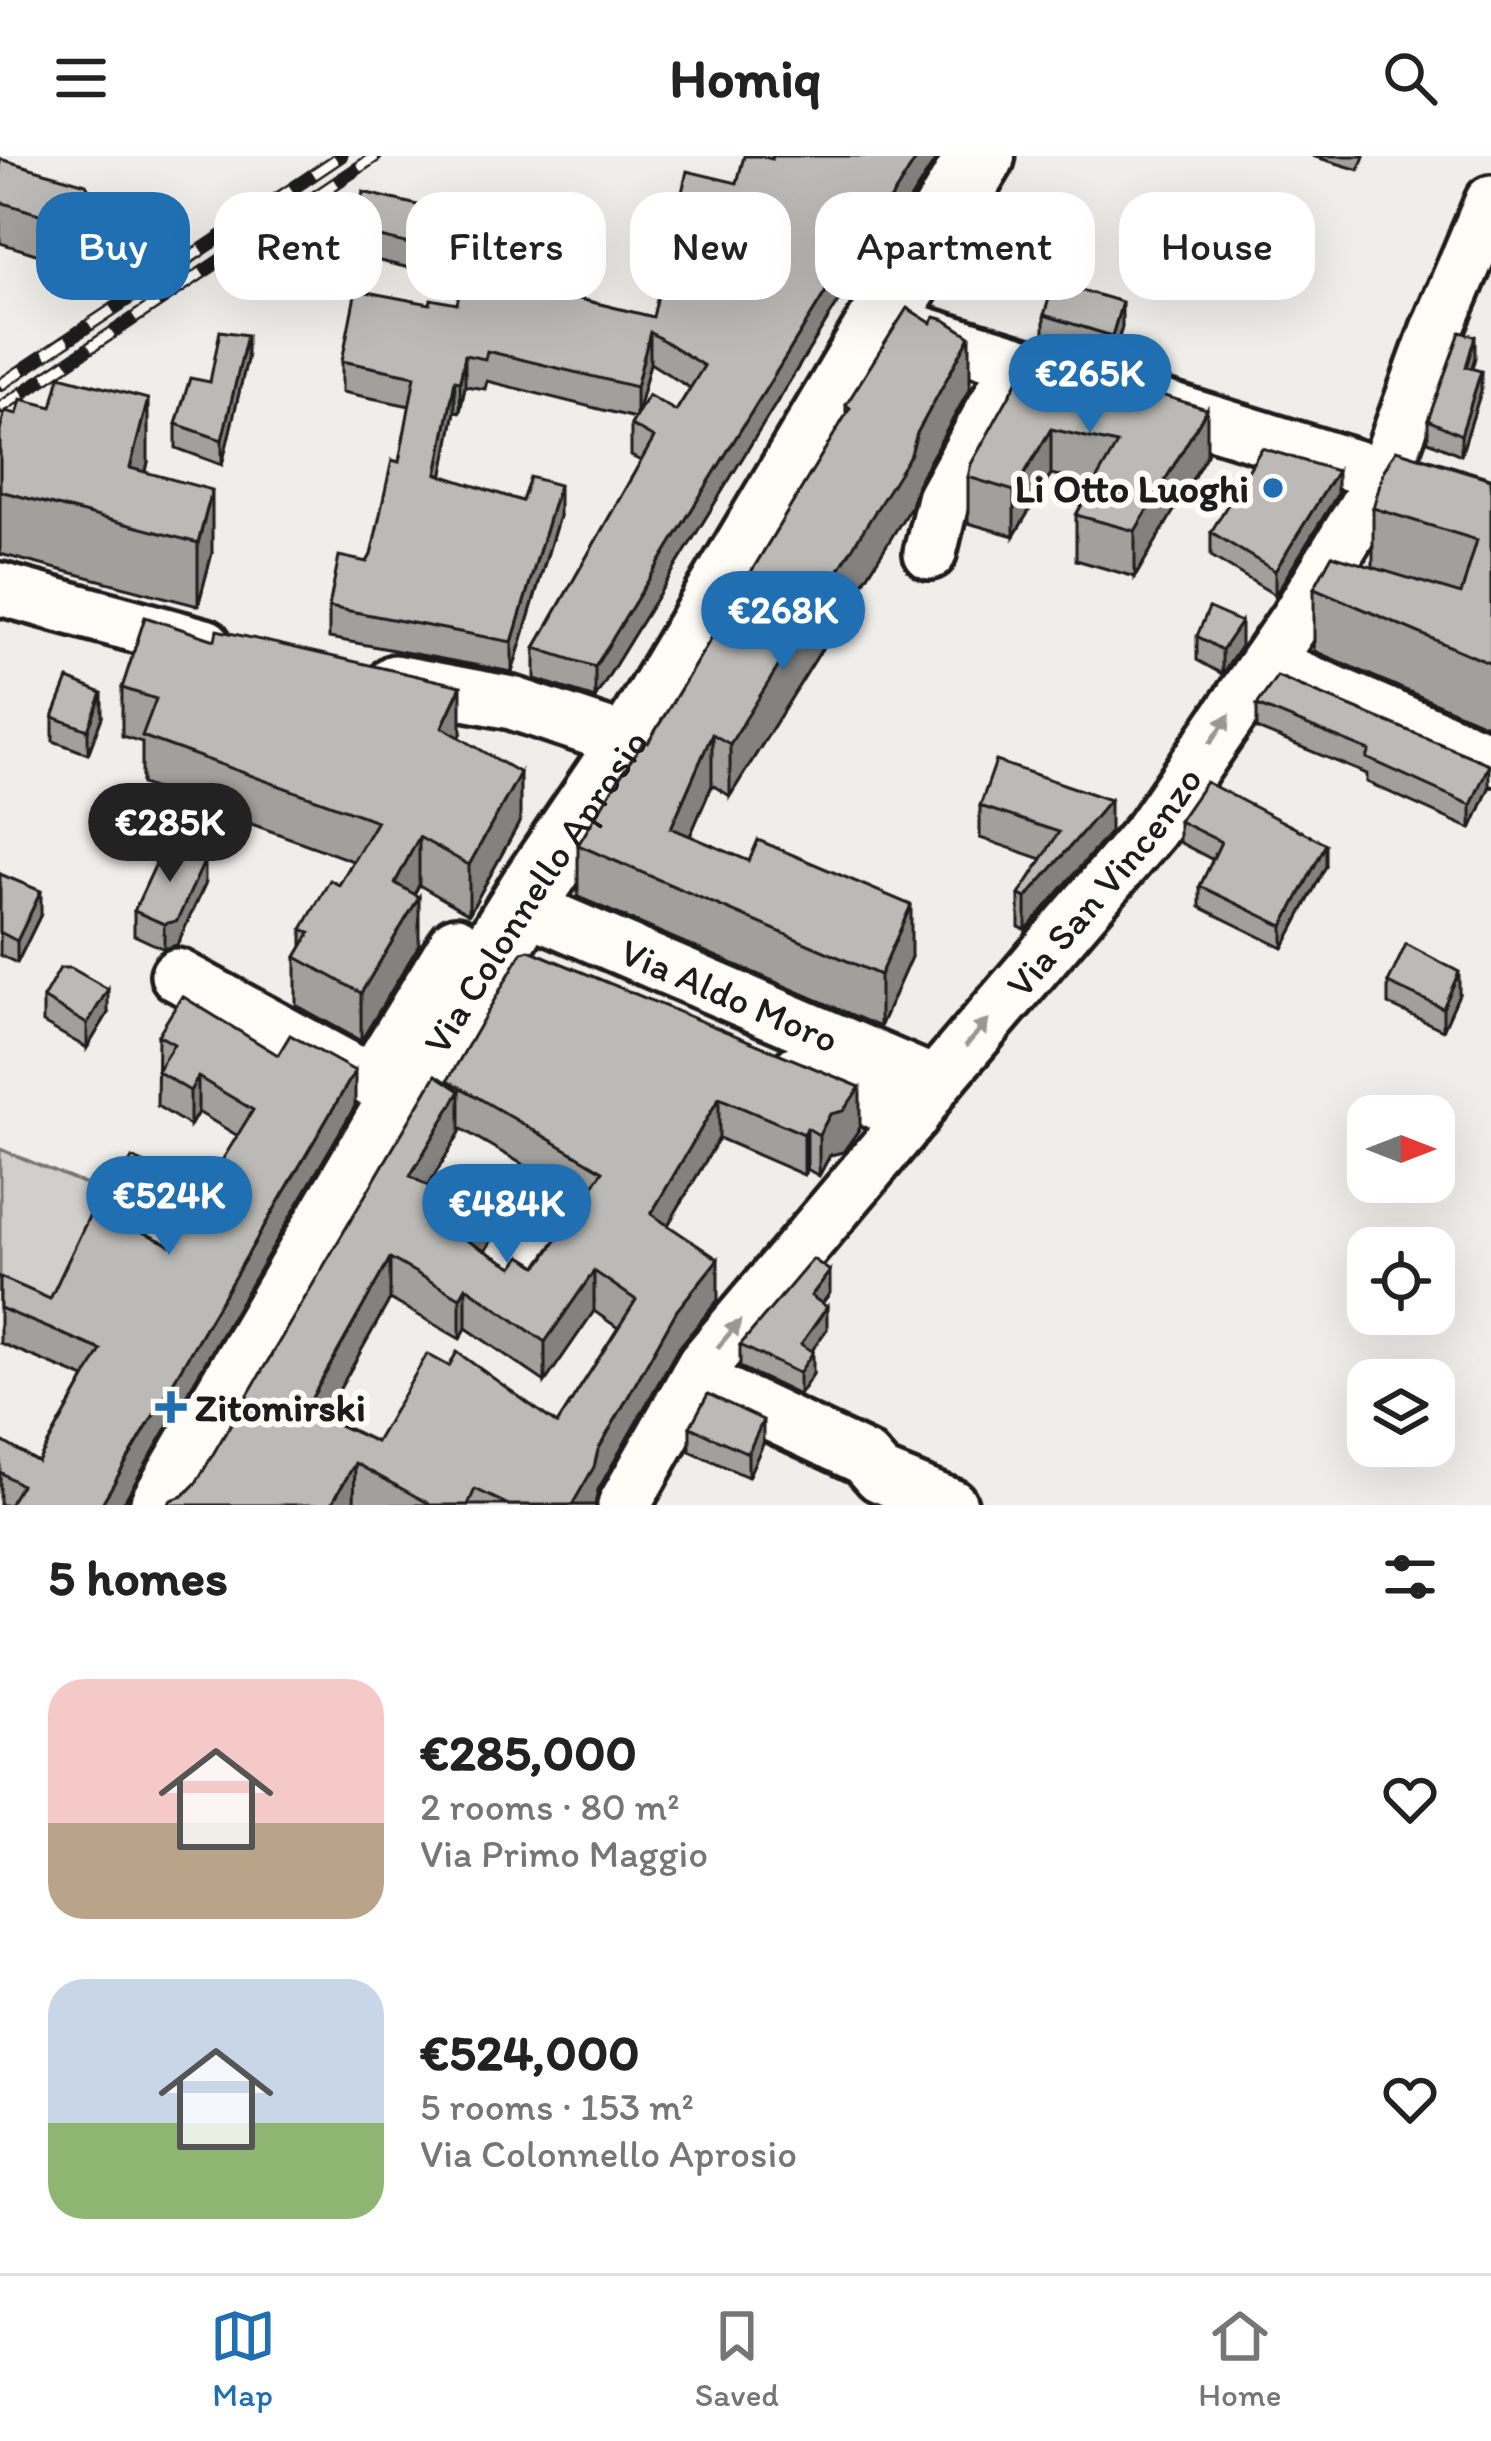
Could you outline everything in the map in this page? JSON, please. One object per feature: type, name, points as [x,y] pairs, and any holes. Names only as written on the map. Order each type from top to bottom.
[{"type":"main road","name":"Via Colonnello Aprosio","points":[[164,1505],[393,1080],[492,932],[632,743],[981,156]]},
{"type":"street","name":"Via San Vincenzo","points":[[624,1505],[694,1379],[1151,830],[1266,663],[1383,477],[1459,272],[1491,202]]},
{"type":"street","points":[[882,321],[1491,508]]},
{"type":"street","points":[[930,553],[943,499],[1018,363]]},
{"type":"street","points":[[1314,456],[1412,397]]},
{"type":"street","points":[[0,589],[172,638],[242,652]]},
{"type":"street","points":[[1266,663],[1491,759]]},
{"type":"street","points":[[360,674],[512,703],[632,743]]},
{"type":"street","name":"Via Aldo Moro","points":[[492,932],[923,1100]]},
{"type":"street","points":[[177,975],[393,1080]]},
{"type":"street","points":[[694,1379],[865,1459],[880,1476],[951,1505]]},
{"type":"shaded area","points":[[0,1149],[102,1191],[48,1323],[0,1304]]},
{"type":"building","points":[[744,156],[918,156],[895,192],[815,192],[815,300],[820,300],[595,667],[535,648],[654,438],[631,425],[648,395],[676,411],[704,366],[650,332],[636,387],[487,351],[485,359],[465,355],[460,381],[455,380],[437,474],[522,501],[530,477],[559,485],[512,642],[329,607],[339,556],[367,562],[371,555],[392,460],[399,462],[415,376],[342,361],[354,300],[382,300],[382,295],[430,304],[431,300],[457,304],[458,300],[583,300],[653,317],[657,300],[791,300],[791,192],[682,192],[687,171],[737,183]]},
{"type":"building","points":[[0,159],[86,184],[91,192],[36,192],[36,213],[0,202]]},
{"type":"building","points":[[382,197],[406,202],[406,243],[382,238]]},
{"type":"building","points":[[1095,294],[1122,302],[1112,336],[1044,315],[1049,300],[1095,300]]},
{"type":"building","points":[[907,308],[931,323],[935,317],[945,320],[970,336],[917,433],[911,454],[730,744],[712,734],[671,828],[749,861],[758,840],[911,905],[880,975],[578,845],[644,741],[648,743]]},
{"type":"building","points":[[220,331],[247,335],[222,440],[176,424],[190,378],[210,382]]},
{"type":"building","points":[[1460,332],[1475,336],[1466,367],[1481,371],[1461,435],[1428,420]]},
{"type":"building","points":[[1032,355],[1207,409],[1135,531],[1076,515],[1117,444],[1051,429],[1014,491],[968,477]]},
{"type":"building","points":[[60,376],[148,399],[130,468],[212,490],[198,543],[0,491],[0,430],[5,411],[17,414],[21,399],[52,407]]},
{"type":"building","points":[[1262,448],[1337,471],[1275,571],[1211,532]]},
{"type":"building","points":[[1396,450],[1491,479],[1491,664],[1314,588],[1332,555],[1461,594],[1477,540],[1373,508],[1384,470]]},
{"type":"building","points":[[1209,608],[1241,622],[1222,650],[1197,636]]},
{"type":"building","points":[[145,617],[215,640],[217,630],[461,686],[442,727],[520,773],[469,865],[419,837],[395,883],[419,897],[361,993],[296,957],[310,933],[302,929],[330,880],[339,885],[377,821],[142,736],[156,699],[122,688]]},
{"type":"building","points":[[1277,676],[1489,764],[1471,805],[1367,758],[1370,751],[1257,705]]},
{"type":"building","points":[[68,679],[102,693],[88,730],[53,717]]},
{"type":"building","points":[[996,761],[1110,800],[1026,898],[1019,895],[1059,832],[980,806]]},
{"type":"building","points":[[1206,782],[1326,844],[1283,926],[1200,886],[1221,842],[1179,821]]},
{"type":"building","points":[[166,842],[205,860],[177,921],[164,924],[134,911]]},
{"type":"building","points":[[0,874],[41,891],[17,941],[0,932]]},
{"type":"building","points":[[1406,944],[1459,972],[1443,1008],[1388,983]]},
{"type":"building","points":[[529,950],[860,1087],[843,1111],[830,1114],[819,1135],[807,1128],[804,1134],[719,1098],[651,1214],[718,1259],[677,1310],[572,1505],[509,1505],[475,1489],[468,1505],[427,1505],[355,1463],[331,1505],[168,1505],[196,1483],[436,1075],[460,1091],[410,1176],[458,1203],[478,1173],[500,1186],[466,1240],[513,1267],[521,1256],[537,1266],[603,1171],[448,1080],[522,952]],"holes":[[[390,1258],[460,1298],[466,1287],[545,1342],[594,1271],[636,1300],[557,1424],[457,1352],[449,1366],[427,1354],[376,1442],[328,1420],[309,1403]]]},
{"type":"building","points":[[60,968],[71,968],[108,989],[87,1024],[43,998]]},
{"type":"building","points":[[182,996],[278,1055],[290,1035],[355,1071],[101,1505],[9,1505],[21,1485],[0,1472],[0,1440],[38,1462],[101,1350],[0,1308],[0,1277],[50,1299],[93,1208],[170,1245],[253,1110],[198,1077],[190,1091],[157,1071],[174,1044],[158,1035]]},
{"type":"building","points":[[132,1158],[159,1170],[148,1195],[121,1183]]},
{"type":"building","points":[[813,1259],[830,1271],[811,1296],[827,1307],[801,1344],[813,1352],[799,1373],[740,1345]]},
{"type":"building","points":[[708,1394],[763,1420],[748,1453],[690,1427]]},
{"type":"railway","points":[[0,385],[341,156]]},
{"type":"railway","points":[[0,408],[376,156]]},
{"type":"place","name":"Li Otto Luoghi","points":[[1273,488]]},
{"type":"place","name":"Zitomirski","points":[[171,1407]]}]
